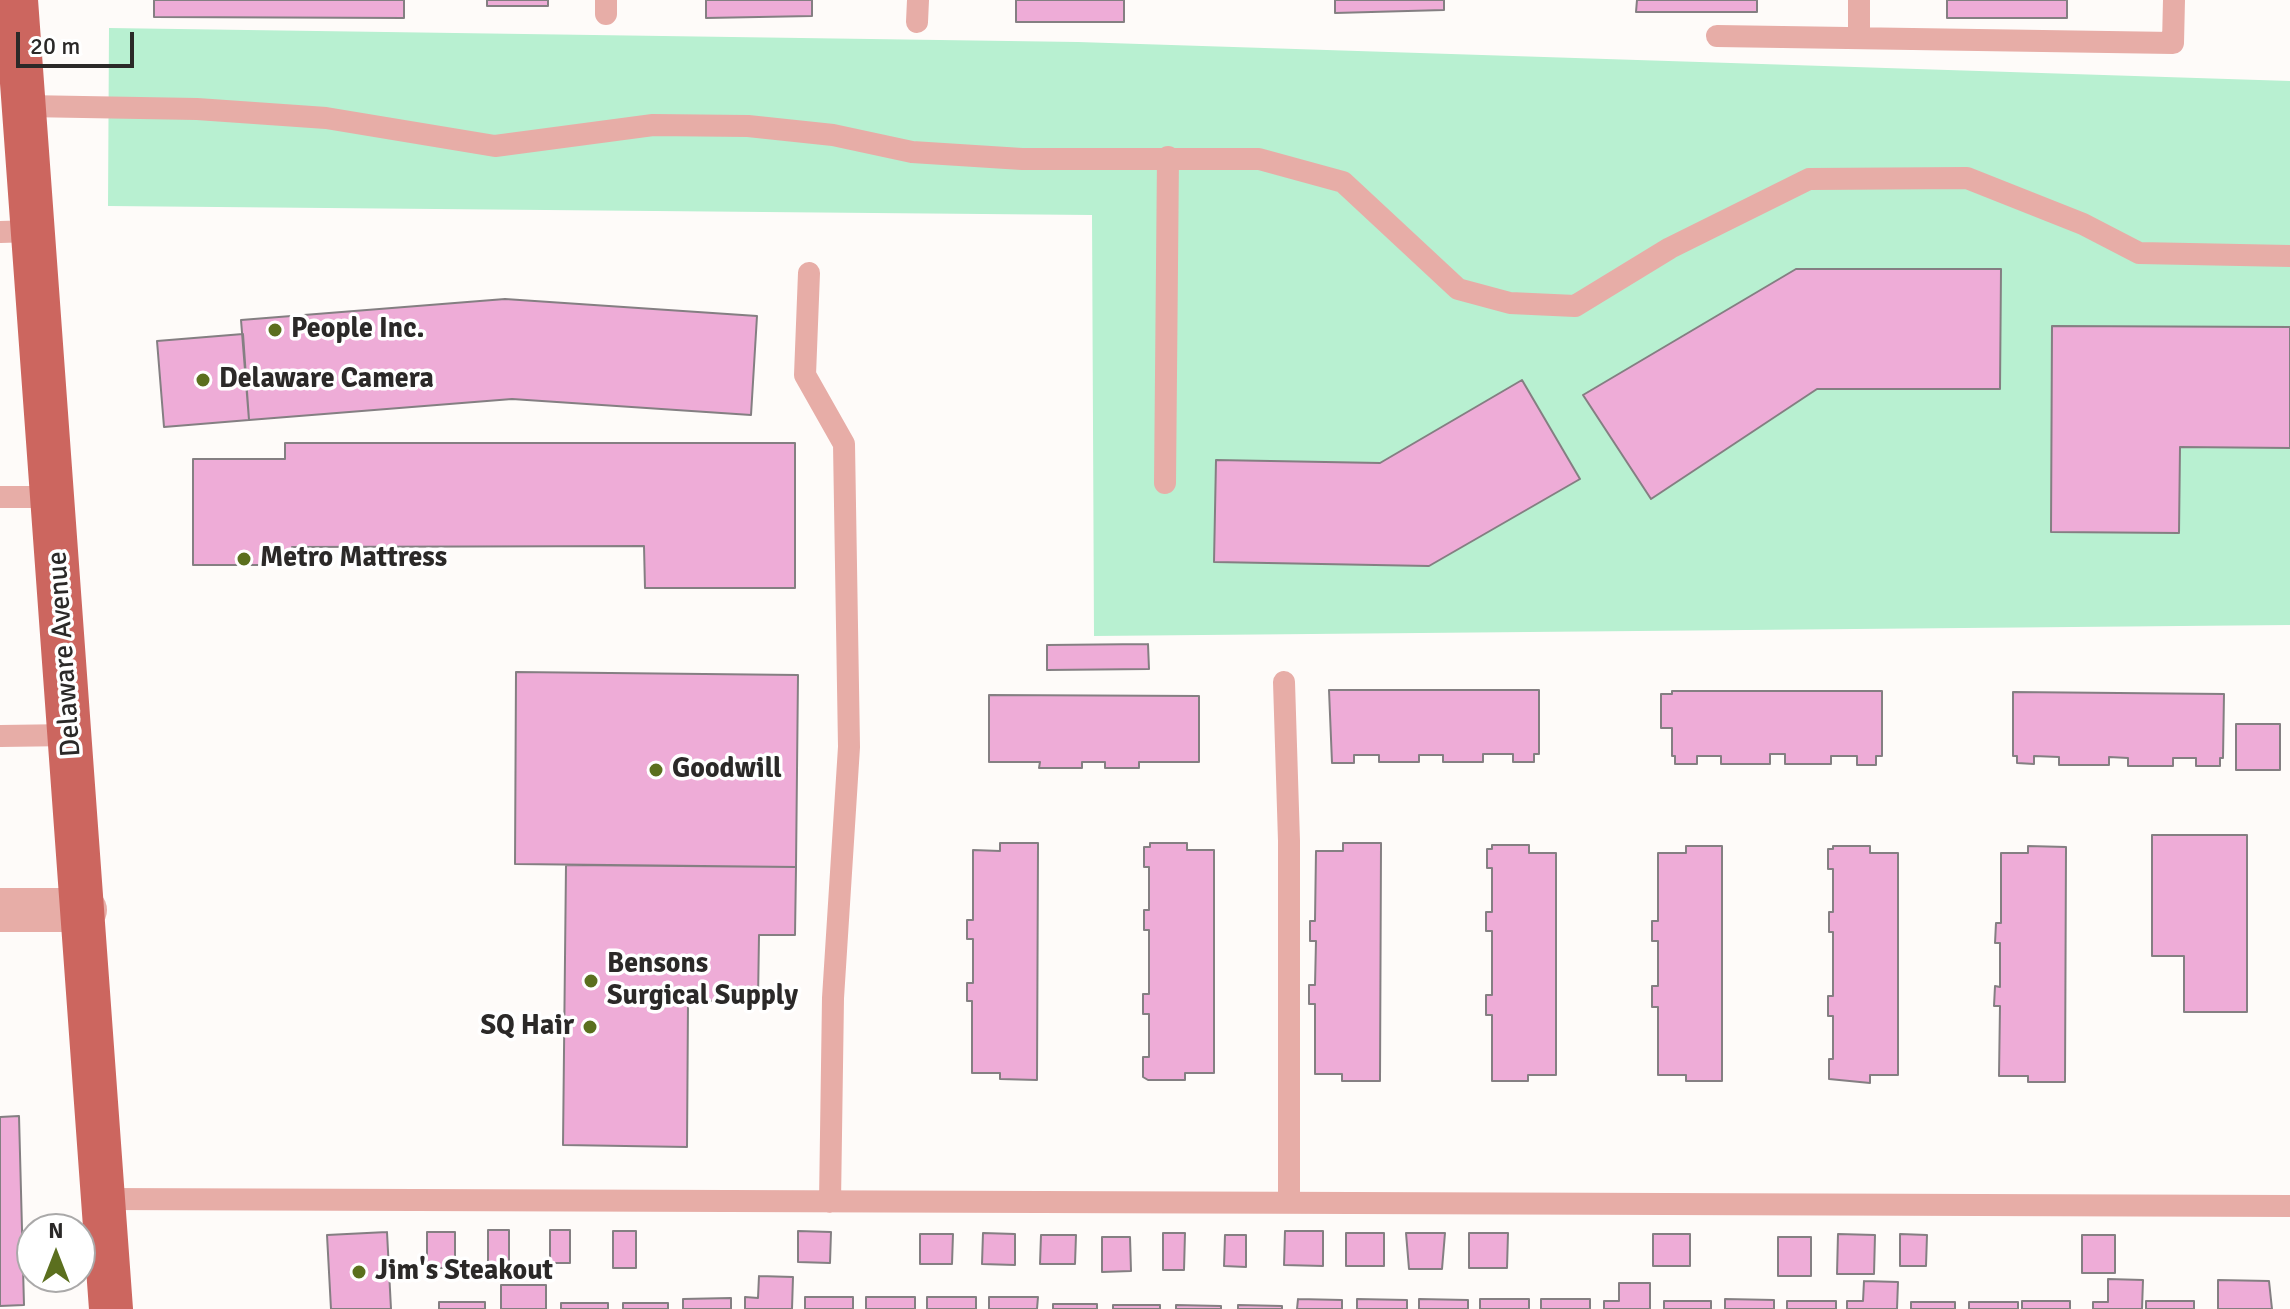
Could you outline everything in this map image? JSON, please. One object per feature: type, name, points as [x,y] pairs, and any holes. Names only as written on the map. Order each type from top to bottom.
[{"type":"main road","name":"Delaware Avenue","points":[[16,0],[26,106],[17,232],[53,497],[85,910],[111,1309]]},
{"type":"street","points":[[0,910],[85,910]]},
{"type":"lane","points":[[1859,0],[1859,38]]},
{"type":"lane","points":[[1717,36],[2173,43],[2174,0]]},
{"type":"lane","points":[[26,106],[197,109],[326,118],[495,146],[653,125],[748,126],[833,135],[928,153],[1022,159],[1259,159],[1343,182],[1458,289],[1510,303],[1575,306],[1670,248],[1809,179],[1967,178],[2083,224],[2139,253],[2290,256]]},
{"type":"lane","points":[[1165,483],[1168,157]]},
{"type":"lane","points":[[809,273],[805,375],[844,444],[849,747],[833,998],[830,1202]]},
{"type":"lane","points":[[0,497],[53,497]]},
{"type":"lane","points":[[1284,682],[1289,841],[1289,1203]]},
{"type":"lane","points":[[0,736],[72,735]]},
{"type":"lane","points":[[103,1199],[2290,1206]]},
{"type":"green space","points":[[109,28],[1078,42],[2290,81],[2290,625],[1094,636],[1092,215],[108,206]]},
{"type":"building","points":[[154,0],[404,0],[404,18],[154,17]]},
{"type":"building","points":[[487,0],[548,0],[548,6],[487,6]]},
{"type":"building","points":[[706,0],[812,0],[812,16],[706,18]]},
{"type":"building","points":[[1016,0],[1124,0],[1124,22],[1016,22]]},
{"type":"building","points":[[1335,0],[1444,0],[1444,10],[1335,13]]},
{"type":"building","points":[[1637,0],[1757,0],[1757,12],[1636,12]]},
{"type":"building","points":[[1947,0],[2067,0],[2067,18],[1947,18]]},
{"type":"building","points":[[1796,269],[2001,269],[2000,389],[1817,389],[1651,499],[1583,395]]},
{"type":"building","points":[[505,299],[757,316],[751,415],[512,399],[249,420],[241,320]]},
{"type":"building","points":[[2052,326],[2290,327],[2290,448],[2180,447],[2179,533],[2051,532]]},
{"type":"building","name":"Delaware Camera","points":[[243,334],[249,420],[164,427],[157,341]]},
{"type":"building","points":[[1522,380],[1580,479],[1429,566],[1214,562],[1216,460],[1380,463]]},
{"type":"building","points":[[285,443],[795,443],[795,588],[645,588],[644,546],[292,547],[292,565],[193,565],[193,459],[285,459]]},
{"type":"building","points":[[1148,644],[1149,669],[1047,670],[1047,645]]},
{"type":"building","name":"Goodwill","points":[[516,672],[798,675],[796,867],[515,864]]},
{"type":"building","points":[[1329,690],[1539,690],[1539,754],[1534,754],[1534,762],[1513,762],[1513,754],[1483,754],[1483,762],[1443,762],[1443,755],[1419,755],[1419,762],[1379,762],[1379,755],[1354,755],[1354,763],[1332,763]]},
{"type":"building","points":[[1672,691],[1882,691],[1882,756],[1876,756],[1876,765],[1857,765],[1857,756],[1831,756],[1831,764],[1785,764],[1785,754],[1770,754],[1770,764],[1721,764],[1721,756],[1697,756],[1697,764],[1675,764],[1672,728],[1661,728],[1661,694],[1672,694]]},
{"type":"building","points":[[2013,692],[2224,694],[2223,758],[2220,758],[2220,766],[2196,766],[2196,758],[2173,758],[2173,766],[2128,766],[2128,758],[2109,757],[2109,765],[2059,765],[2059,757],[2034,756],[2034,764],[2017,763],[2017,756],[2013,756]]},
{"type":"building","points":[[989,695],[1199,696],[1199,762],[1139,762],[1139,768],[1105,768],[1105,762],[1082,762],[1082,768],[1039,768],[1040,762],[989,762]]},
{"type":"building","points":[[2236,724],[2280,724],[2280,770],[2236,770]]},
{"type":"building","points":[[2152,835],[2247,835],[2247,1012],[2184,1012],[2184,956],[2152,956]]},
{"type":"building","points":[[1000,843],[1038,843],[1037,1080],[1000,1079],[1000,1073],[972,1073],[972,1001],[967,1001],[967,983],[973,983],[973,939],[967,939],[967,920],[973,920],[973,850],[1000,851]]},
{"type":"building","points":[[1150,843],[1187,843],[1187,850],[1214,850],[1214,1073],[1185,1073],[1185,1080],[1148,1080],[1143,1077],[1143,1057],[1149,1057],[1149,1014],[1143,1014],[1143,994],[1149,994],[1149,930],[1144,930],[1144,910],[1149,910],[1149,867],[1144,867],[1144,847],[1150,847]]},
{"type":"building","points":[[1343,843],[1381,843],[1380,1081],[1342,1081],[1342,1074],[1315,1074],[1315,1004],[1309,1004],[1309,985],[1315,985],[1316,941],[1310,941],[1310,921],[1315,921],[1316,851],[1343,851]]},
{"type":"building","points":[[1492,845],[1529,845],[1529,853],[1556,853],[1556,1075],[1528,1075],[1528,1081],[1492,1081],[1492,1015],[1486,1015],[1486,995],[1492,995],[1492,931],[1486,931],[1486,912],[1492,912],[1492,868],[1487,868],[1487,849],[1492,849]]},
{"type":"building","points":[[1686,846],[1722,846],[1722,1081],[1686,1081],[1686,1075],[1658,1075],[1658,1007],[1652,1007],[1652,986],[1658,986],[1658,941],[1652,941],[1652,921],[1658,921],[1658,853],[1686,853]]},
{"type":"building","points":[[1833,846],[1870,846],[1870,853],[1898,853],[1898,1075],[1870,1075],[1870,1083],[1829,1079],[1829,1059],[1833,1059],[1833,1016],[1828,1016],[1828,996],[1833,996],[1833,932],[1829,932],[1829,912],[1833,912],[1833,869],[1828,869],[1828,849],[1833,849]]},
{"type":"building","points":[[2028,846],[2066,847],[2065,1082],[2028,1082],[2028,1076],[1999,1076],[2000,1006],[1994,1006],[1995,986],[2000,987],[2000,943],[1995,943],[1996,923],[2001,923],[2001,853],[2028,853]]},
{"type":"building","points":[[566,865],[796,867],[795,935],[759,935],[758,1001],[688,1001],[687,1147],[563,1145]]},
{"type":"building","points":[[19,1116],[22,1213],[16,1213],[16,1293],[24,1293],[24,1305],[0,1306],[0,1117]]},
{"type":"building","points":[[488,1230],[509,1230],[509,1263],[488,1263]]},
{"type":"building","points":[[550,1230],[570,1230],[570,1263],[550,1263]]},
{"type":"building","points":[[613,1231],[636,1231],[636,1268],[613,1268]]},
{"type":"building","points":[[798,1231],[831,1232],[830,1263],[798,1262]]},
{"type":"building","points":[[1285,1231],[1323,1231],[1323,1266],[1284,1265]]},
{"type":"building","name":"Jim's Steakout","points":[[387,1232],[391,1309],[331,1309],[327,1235]]},
{"type":"building","points":[[427,1232],[455,1232],[455,1268],[427,1268]]},
{"type":"building","points":[[983,1233],[1015,1234],[1015,1265],[982,1264]]},
{"type":"building","points":[[1163,1233],[1185,1233],[1184,1270],[1163,1270]]},
{"type":"building","points":[[1346,1233],[1384,1233],[1384,1266],[1346,1266]]},
{"type":"building","points":[[1406,1233],[1445,1233],[1442,1269],[1409,1269]]},
{"type":"building","points":[[1469,1233],[1508,1233],[1507,1268],[1469,1268]]},
{"type":"building","points":[[920,1234],[953,1234],[952,1264],[920,1264]]},
{"type":"building","points":[[1653,1234],[1690,1234],[1690,1266],[1653,1266]]},
{"type":"building","points":[[1838,1234],[1875,1235],[1874,1274],[1837,1274]]},
{"type":"building","points":[[1900,1234],[1927,1235],[1926,1266],[1900,1266]]},
{"type":"building","points":[[1041,1235],[1076,1235],[1075,1264],[1040,1264]]},
{"type":"building","points":[[1225,1235],[1246,1235],[1246,1267],[1224,1266]]},
{"type":"building","points":[[2082,1235],[2115,1235],[2115,1273],[2082,1273]]},
{"type":"building","points":[[1102,1237],[1130,1237],[1131,1271],[1102,1272]]},
{"type":"building","points":[[1778,1237],[1811,1237],[1811,1276],[1778,1276]]},
{"type":"building","points":[[759,1276],[793,1277],[792,1309],[745,1309],[745,1297],[758,1298]]},
{"type":"building","points":[[2108,1279],[2143,1280],[2142,1309],[2093,1309],[2093,1302],[2108,1302]]},
{"type":"building","points":[[2218,1280],[2269,1281],[2272,1309],[2218,1309]]},
{"type":"building","points":[[1864,1281],[1898,1282],[1897,1309],[1847,1309],[1847,1301],[1863,1301]]},
{"type":"building","points":[[1619,1283],[1650,1283],[1650,1309],[1604,1309],[1604,1301],[1619,1301]]},
{"type":"building","points":[[501,1285],[546,1285],[546,1309],[501,1309]]},
{"type":"building","points":[[805,1297],[853,1297],[853,1309],[805,1309]]},
{"type":"building","points":[[866,1297],[915,1297],[915,1309],[866,1309]]},
{"type":"building","points":[[927,1297],[976,1297],[976,1309],[927,1309]]},
{"type":"building","points":[[989,1297],[1038,1297],[1037,1309],[989,1309]]},
{"type":"building","points":[[731,1298],[731,1309],[683,1309],[683,1299]]},
{"type":"building","points":[[1298,1299],[1342,1300],[1342,1309],[1297,1309]]},
{"type":"building","points":[[1357,1299],[1407,1300],[1407,1309],[1357,1309]]},
{"type":"building","points":[[1419,1299],[1468,1300],[1468,1309],[1419,1309]]},
{"type":"building","points":[[1480,1299],[1529,1299],[1529,1309],[1480,1309]]},
{"type":"building","points":[[1541,1299],[1590,1299],[1590,1309],[1541,1309]]},
{"type":"building","points":[[1725,1299],[1774,1300],[1774,1309],[1725,1309]]},
{"type":"building","points":[[1664,1301],[1711,1301],[1711,1309],[1664,1309]]},
{"type":"building","points":[[1787,1301],[1836,1301],[1836,1309],[1787,1309]]},
{"type":"building","points":[[2022,1301],[2070,1301],[2070,1309],[2022,1309]]},
{"type":"building","points":[[2146,1301],[2194,1301],[2194,1309],[2146,1309]]},
{"type":"building","points":[[439,1302],[485,1302],[485,1309],[439,1309]]},
{"type":"building","points":[[1911,1302],[1955,1302],[1955,1309],[1911,1309]]},
{"type":"building","points":[[1969,1302],[2018,1302],[2018,1309],[1969,1309]]},
{"type":"building","points":[[561,1303],[608,1303],[608,1309],[561,1309]]},
{"type":"building","points":[[623,1303],[668,1303],[668,1309],[623,1309]]},
{"type":"building","points":[[1053,1304],[1097,1304],[1097,1309],[1053,1309]]},
{"type":"building","points":[[1113,1305],[1160,1305],[1160,1309],[1113,1309]]},
{"type":"building","points":[[1176,1305],[1221,1306],[1221,1309],[1176,1309]]},
{"type":"building","points":[[1238,1305],[1282,1306],[1282,1309],[1238,1309]]},
{"type":"place","name":"People Inc.","points":[[275,330]]},
{"type":"place","name":"Delaware Camera","points":[[203,380]]},
{"type":"place","name":"Metro Mattress","points":[[244,559]]},
{"type":"place","name":"Goodwill","points":[[656,770]]},
{"type":"place","name":"Bensons Surgical Supply","points":[[591,981]]},
{"type":"place","name":"SQ Hair","points":[[590,1027]]},
{"type":"place","name":"Jim's Steakout","points":[[359,1272]]}]
